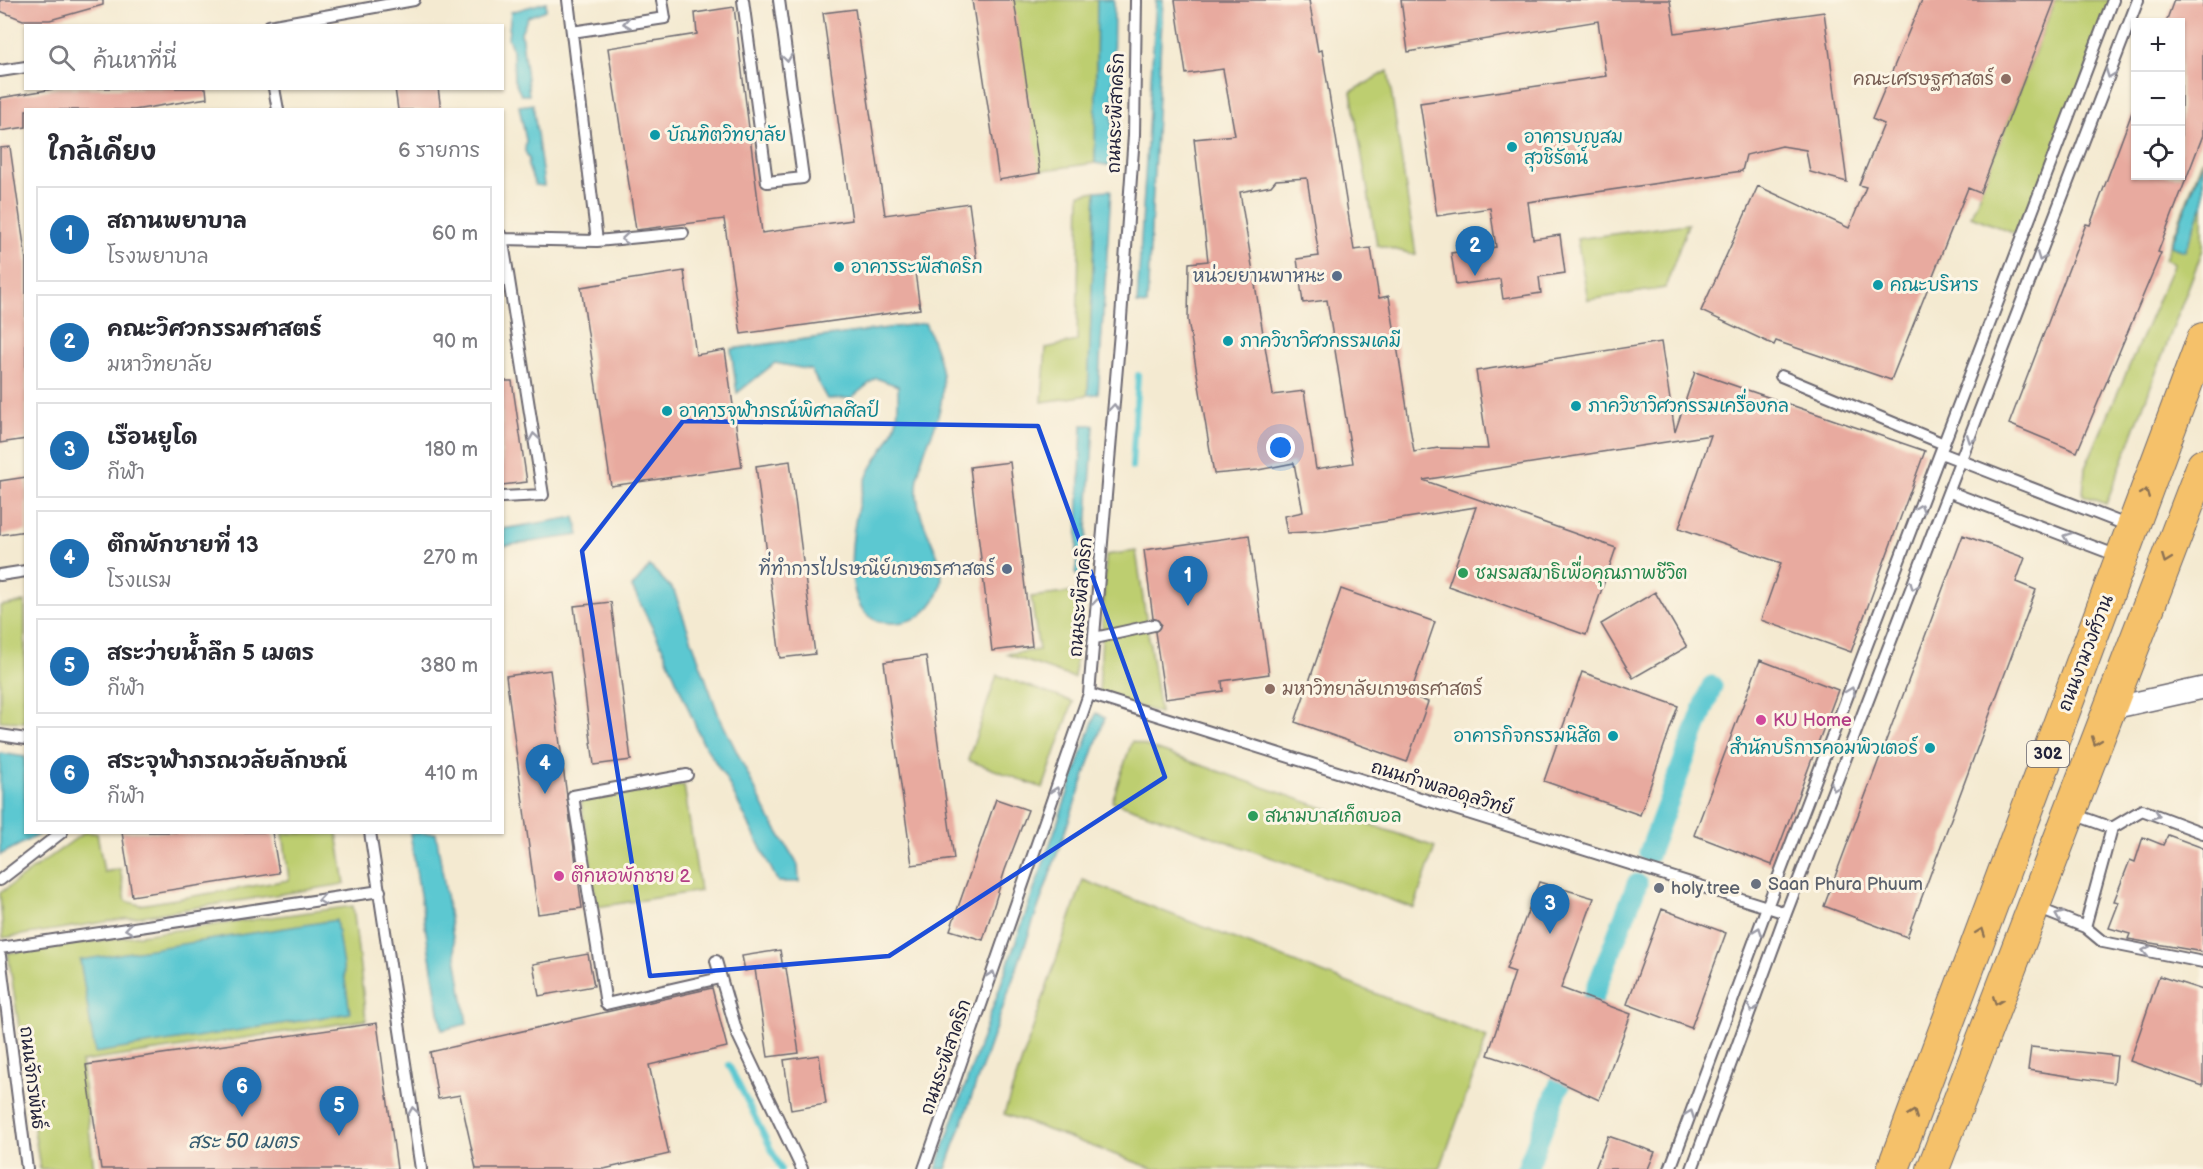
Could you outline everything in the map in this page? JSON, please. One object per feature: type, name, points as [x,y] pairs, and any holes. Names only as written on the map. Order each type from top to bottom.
[{"type":"main road","name":"ถนนงามวงศ์วาน","points":[[1893,1169],[2203,339]]},
{"type":"main road","name":"302","points":[[1933,1169],[2203,465]]},
{"type":"street","points":[[2108,709],[2203,688]]},
{"type":"lane","points":[[281,24],[414,0]]},
{"type":"lane","points":[[568,0],[597,241]]},
{"type":"lane","points":[[572,32],[665,18],[662,0]]},
{"type":"lane","points":[[743,0],[767,182],[803,178],[779,0]]},
{"type":"lane","name":"ถนนระพีสาคริก","points":[[924,1169],[1089,694],[1134,135],[1136,0]]},
{"type":"lane","points":[[1670,1169],[1767,907],[2113,0]]},
{"type":"lane","points":[[1692,1169],[1786,913],[1963,461],[2138,0]]},
{"type":"lane","points":[[0,71],[24,67]]},
{"type":"lane","points":[[274,90],[278,108]]},
{"type":"lane","points":[[504,238],[597,241],[683,233]]},
{"type":"lane","points":[[504,244],[543,495],[504,497]]},
{"type":"lane","points":[[1781,376],[1943,448],[1963,461],[2133,527]]},
{"type":"lane","points":[[1950,492],[2122,557]]},
{"type":"lane","points":[[0,575],[24,571]]},
{"type":"lane","points":[[1095,638],[1154,625]]},
{"type":"lane","name":"ถนนกำพลอดุลวิทย์","points":[[1089,694],[1786,913]]},
{"type":"lane","points":[[0,735],[24,739]]},
{"type":"lane","points":[[687,775],[573,796],[595,947],[606,1004],[720,978]]},
{"type":"lane","points":[[2085,927],[2112,828],[2142,810],[2203,833]]},
{"type":"lane","points":[[2069,812],[2112,828]]},
{"type":"lane","points":[[0,880],[57,834]]},
{"type":"lane","points":[[370,834],[422,1169]]},
{"type":"lane","points":[[0,948],[380,891]]},
{"type":"lane","points":[[2033,906],[2085,927],[2103,942],[2203,962]]},
{"type":"lane","name":"ถนนจักรพันธ์","points":[[0,956],[27,1169]]},
{"type":"lane","points":[[716,962],[737,1034],[802,1169]]},
{"type":"highlighted area","points":[[683,421],[1038,426],[1165,777],[889,956],[650,976],[582,551]]},
{"type":"green space","points":[[1013,0],[1097,0],[1095,163],[1037,171]]},
{"type":"green space","points":[[2055,0],[2113,0],[2023,237],[1971,216]]},
{"type":"green space","points":[[1388,71],[1416,255],[1377,245],[1351,92]]},
{"type":"green space","points":[[2203,158],[2203,249],[2106,504],[2083,495],[2085,468],[2174,263],[2165,259]]},
{"type":"green space","points":[[1096,191],[1088,395],[1042,402],[1046,348],[1077,341],[1080,194]]},
{"type":"green space","points":[[1688,224],[1665,288],[1588,300],[1577,239]]},
{"type":"green space","points":[[1136,551],[1160,713],[1099,695],[1106,555]]},
{"type":"green space","points":[[1083,591],[1074,678],[1006,654],[1039,650],[1031,597]]},
{"type":"green space","points":[[24,602],[24,722],[0,721],[0,606]]},
{"type":"green space","points":[[997,675],[1073,702],[1043,788],[968,760]]},
{"type":"green space","points":[[1132,741],[1435,847],[1414,908],[1112,801]]},
{"type":"green space","points":[[684,785],[700,891],[597,907],[581,801]]},
{"type":"green space","points":[[82,834],[97,834],[104,872],[120,869],[126,901],[140,905],[289,880],[283,834],[337,834],[345,884],[3,938],[0,893]]},
{"type":"green space","points":[[1083,880],[1487,1037],[1440,1169],[1154,1169],[1004,1114]]},
{"type":"green space","points":[[353,906],[366,1020],[81,1062],[94,1169],[40,1169],[8,953]]},
{"type":"water","points":[[1097,0],[1114,0],[1112,166],[1095,163]]},
{"type":"water","points":[[1156,0],[1163,0],[1147,305],[1137,304]]},
{"type":"water","points":[[546,2],[546,10],[528,17],[521,32],[529,95],[521,95],[514,80],[513,51],[508,38],[511,12]]},
{"type":"water","points":[[533,104],[544,186],[535,185],[525,151],[526,140],[519,106]]},
{"type":"water","points":[[2203,162],[2203,205],[2185,251],[2171,246]]},
{"type":"water","points":[[1111,190],[1098,394],[1088,395],[1096,191]]},
{"type":"water","points":[[925,323],[940,363],[943,388],[938,416],[920,468],[917,491],[919,508],[941,571],[941,586],[935,600],[921,615],[906,621],[883,622],[864,612],[856,596],[852,576],[852,554],[854,530],[863,488],[896,422],[898,386],[876,378],[851,398],[827,399],[811,370],[775,363],[737,393],[731,349]]},
{"type":"water","points":[[1082,425],[1094,425],[1084,575],[1076,575]]},
{"type":"water","points":[[575,517],[579,535],[504,546],[504,529]]},
{"type":"water","points":[[650,566],[674,591],[719,716],[769,817],[798,865],[799,882],[778,882],[725,777],[702,741],[664,651],[632,587]]},
{"type":"water","points":[[1096,713],[1105,718],[946,1169],[936,1169]]},
{"type":"water","points":[[0,753],[24,757],[24,834],[40,834],[0,855]]},
{"type":"water","points":[[410,834],[436,834],[467,1024],[442,1030]]},
{"type":"water","points":[[336,920],[350,1013],[95,1053],[80,960]]},
{"type":"building","points":[[0,0],[103,0],[103,5],[50,20],[23,20],[0,11]]},
{"type":"building","points":[[972,0],[1014,0],[1040,173],[999,180]]},
{"type":"building","points":[[1175,0],[1309,0],[1318,51],[1322,50],[1354,250],[1371,248],[1379,298],[1389,296],[1414,452],[1438,448],[1488,449],[1476,371],[1661,342],[1675,432],[1695,372],[1925,451],[1851,652],[1761,620],[1781,563],[1679,528],[1711,435],[1423,480],[1616,548],[1586,635],[1448,586],[1476,507],[1325,531],[1287,533],[1284,516],[1303,512],[1294,463],[1258,470],[1214,474],[1188,320],[1189,263],[1208,261],[1194,139],[1235,135],[1223,69],[1186,74]],"holes":[[[1307,178],[1319,256],[1297,259],[1303,303],[1327,300],[1353,463],[1316,469],[1304,391],[1273,395],[1240,192],[1271,186],[1276,180]]]},
{"type":"building","points":[[1401,0],[1670,0],[1675,33],[1824,12],[1847,182],[1810,172],[1806,150],[1782,146],[1746,155],[1742,171],[1528,202],[1533,239],[1560,235],[1565,273],[1539,277],[1541,293],[1503,299],[1500,279],[1456,285],[1451,253],[1496,247],[1490,208],[1437,216],[1420,103],[1606,76],[1598,21],[1408,52]]},
{"type":"building","points":[[1922,0],[2055,0],[1980,193],[1968,188],[1891,380],[1776,341],[1774,345],[1701,311],[1758,186],[1849,228],[1866,187],[1859,185],[1884,124],[1872,119]]},
{"type":"building","points":[[2174,0],[2203,0],[2203,135],[2158,252],[2161,253],[2077,452],[2009,424],[2086,224],[2090,225],[2131,115],[2131,180],[2185,180],[2185,18],[2167,18]]},
{"type":"building","points":[[734,7],[762,233],[852,220],[823,13],[855,9],[885,215],[969,203],[977,263],[915,272],[920,309],[741,334],[724,219],[636,230],[608,48],[697,34],[695,13]]},
{"type":"building","points":[[47,90],[206,90],[207,98],[146,108],[24,108],[24,127],[0,131],[0,98]]},
{"type":"building","points":[[395,90],[438,90],[441,108],[398,108]]},
{"type":"building","points":[[10,147],[24,246],[24,439],[0,443],[0,148]]},
{"type":"building","name":"อาคารจุฬาภรณ์พิศาลศิลป์","points":[[684,271],[696,355],[725,350],[742,467],[611,486],[581,287]]},
{"type":"building","points":[[504,381],[512,381],[527,482],[504,485]]},
{"type":"building","points":[[790,461],[815,654],[780,658],[756,466]]},
{"type":"building","points":[[1010,462],[1032,646],[992,651],[970,467]]},
{"type":"building","points":[[24,477],[24,531],[0,535],[0,481]]},
{"type":"building","points":[[1249,535],[1269,674],[1222,681],[1223,691],[1165,699],[1155,632],[1161,624],[1153,618],[1144,550]]},
{"type":"building","name":"สำนักบริการคอมพิวเตอร์","points":[[1963,535],[2025,558],[2016,582],[2036,590],[1907,937],[1824,906]]},
{"type":"building","points":[[1341,589],[1435,622],[1410,695],[1428,702],[1407,762],[1295,722]]},
{"type":"building","points":[[1655,592],[1687,647],[1633,678],[1601,624]]},
{"type":"building","points":[[611,602],[631,760],[594,765],[574,606]]},
{"type":"building","points":[[926,656],[954,859],[912,865],[884,662]]},
{"type":"building","points":[[1760,660],[1838,690],[1772,865],[1694,835]]},
{"type":"building","points":[[550,670],[582,908],[538,914],[506,676]]},
{"type":"building","name":"อาคารกิจกรรมนิสิต","points":[[1582,672],[1678,706],[1640,815],[1544,781]]},
{"type":"building","points":[[996,799],[1028,810],[1005,870],[983,940],[950,930]]},
{"type":"building","points":[[122,834],[272,834],[279,873],[132,896]]},
{"type":"building","points":[[2168,835],[2203,848],[2203,952],[2128,939],[2130,934],[2109,928],[2119,902],[2114,901],[2130,860],[2135,862],[2143,837],[2163,845]]},
{"type":"building","points":[[1539,882],[1594,898],[1561,988],[1631,1014],[1599,1100],[1539,1072],[1488,1055],[1515,972],[1506,969]]},
{"type":"building","points":[[1662,909],[1726,933],[1691,1028],[1627,1004]]},
{"type":"building","points":[[780,950],[783,968],[786,968],[799,1053],[768,1057],[755,969],[745,971],[742,956]]},
{"type":"building","points":[[588,954],[594,986],[539,996],[533,964]]},
{"type":"building","points":[[2159,976],[2203,990],[2203,1086],[2130,1061]]},
{"type":"building","points":[[712,988],[727,1047],[649,1065],[669,1154],[604,1169],[476,1169],[460,1095],[438,1099],[430,1052]]},
{"type":"building","points":[[377,1023],[397,1169],[101,1169],[86,1065]]},
{"type":"building","points":[[2031,1047],[2117,1056],[2114,1083],[2028,1070]]},
{"type":"building","points":[[819,1055],[826,1104],[791,1110],[784,1060]]},
{"type":"building","points":[[1608,1136],[1655,1152],[1648,1169],[1595,1169]]},
{"type":"waterway","points":[[1132,467],[1138,375]]},
{"type":"waterway","points":[[1649,853],[1712,686]]},
{"type":"waterway","points":[[1582,1026],[1637,884]]},
{"type":"waterway","points":[[1527,1169],[1571,1055]]},
{"type":"waterway","points":[[729,1065],[781,1169]]},
{"type":"place","name":"คณะเศรษฐศาสตร์","points":[[2006,79]]},
{"type":"place","name":"บัณฑิตวิทยาลัย","points":[[655,135]]},
{"type":"place","name":"อาคารบุญสม สุวชิรัตน์","points":[[1512,147]]},
{"type":"place","name":"อาคารระพีสาคริก","points":[[839,267]]},
{"type":"place","name":"หน่วยยานพาหนะ","points":[[1337,276]]},
{"type":"place","name":"คณะวิศวกรรมศาสตร์","points":[[1475,276]]},
{"type":"place","name":"คณะบริหาร","points":[[1878,285]]},
{"type":"place","name":"ภาควิชาวิศวกรรมเคมี","points":[[1228,341]]},
{"type":"place","name":"ภาควิชาวิศวกรรมเครื่องกล","points":[[1576,406]]},
{"type":"place","name":"อาคารจุฬาภรณ์พิศาลศิลป์","points":[[667,411]]},
{"type":"place","name":"ที่ทำการไปรษณีย์เกษตรศาสตร์","points":[[1007,569]]},
{"type":"place","name":"ชมรมสมาธิเพื่อคุณภาพชีวิต","points":[[1463,573]]},
{"type":"place","name":"สถานพยาบาล","points":[[1188,606]]},
{"type":"place","name":"มหาวิทยาลัยเกษตรศาสตร์","points":[[1270,689]]},
{"type":"place","name":"KU Home","points":[[1761,720]]},
{"type":"place","name":"อาคารกิจกรรมนิสิต","points":[[1613,736]]},
{"type":"place","name":"สำนักบริการคอมพิวเตอร์","points":[[1930,748]]},
{"type":"place","name":"ตึกพักชายที่ 13","points":[[545,794]]},
{"type":"place","name":"สนามบาสเก็ตบอล","points":[[1253,816]]},
{"type":"place","name":"ตึกหอพักชาย 2","points":[[559,876]]},
{"type":"place","name":"Saan Phura Phuum","points":[[1756,884]]},
{"type":"place","name":"holy tree","points":[[1659,888]]},
{"type":"place","name":"เรือนยูโด","points":[[1550,934]]},
{"type":"place","name":"สระจุฬาภรณวลัยลักษณ์","points":[[242,1117]]},
{"type":"place","name":"สระว่ายน้ำลึก 5 เมตร","points":[[339,1136]]},
{"type":"water label","name":"สระ 50 เมตร","points":[[243,1142]]}]
